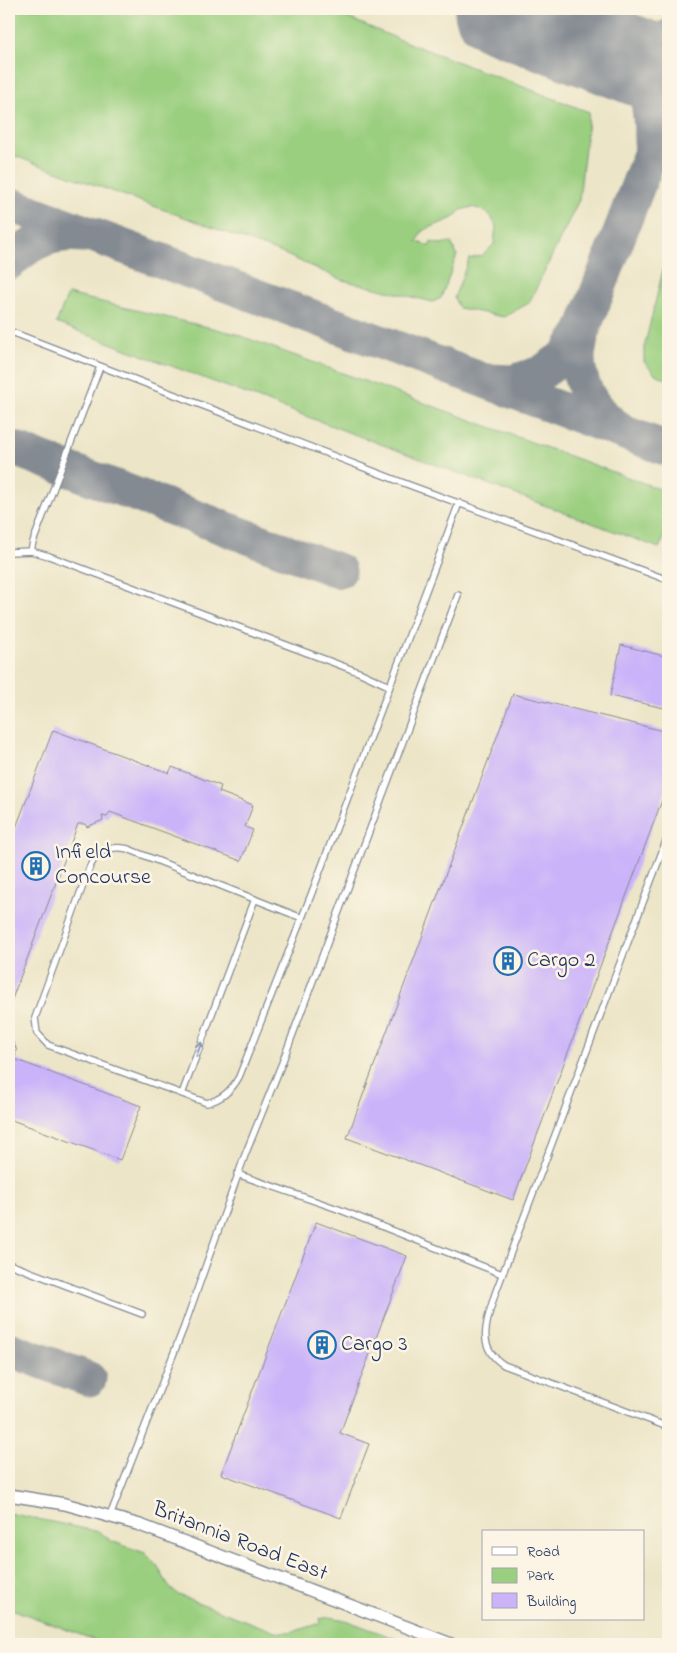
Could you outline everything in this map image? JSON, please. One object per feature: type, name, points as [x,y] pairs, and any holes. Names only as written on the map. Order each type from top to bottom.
[{"type":"street","name":"Britannia Road East","points":[[9,1495],[65,1504],[140,1525],[451,1644]]},
{"type":"lane","points":[[9,331],[459,503],[668,580]]},
{"type":"lane","points":[[31,551],[100,367]]},
{"type":"lane","points":[[302,918],[137,852],[119,847],[110,848],[94,858],[90,866],[35,1018],[37,1033],[48,1045],[207,1103],[217,1100],[234,1086],[302,918],[459,503]]},
{"type":"lane","points":[[9,552],[31,551],[352,670],[389,686]]},
{"type":"lane","points":[[110,1516],[187,1319],[237,1174],[282,1063],[458,595]]},
{"type":"lane","points":[[668,836],[502,1274],[486,1321],[485,1336],[490,1351],[499,1362],[668,1427]]},
{"type":"lane","points":[[182,1094],[255,899]]},
{"type":"lane","points":[[237,1174],[338,1209],[502,1274]]},
{"type":"lane","points":[[9,1264],[142,1314]]},
{"type":"green space","points":[[9,9],[327,9],[398,39],[589,112],[579,200],[529,303],[504,317],[459,308],[454,298],[469,259],[483,255],[494,244],[496,226],[490,215],[472,207],[461,210],[453,218],[422,231],[417,242],[430,246],[431,242],[440,244],[451,242],[457,255],[441,298],[433,302],[342,280],[284,254],[9,154]]},
{"type":"green space","points":[[668,250],[668,380],[655,374],[644,362],[644,348]]},
{"type":"green space","points":[[68,294],[233,333],[668,492],[668,530],[659,548],[56,323]]},
{"type":"green space","points":[[9,1513],[100,1532],[111,1541],[145,1553],[155,1563],[171,1589],[179,1595],[275,1632],[298,1630],[320,1623],[319,1619],[330,1617],[345,1620],[410,1644],[105,1644],[9,1608]]},
{"type":"building","points":[[621,645],[668,657],[668,693],[664,708],[610,696]]},
{"type":"building","name":"Cargo 2","points":[[513,694],[668,732],[668,784],[513,1200],[347,1138]]},
{"type":"building","name":"Infield Concourse","points":[[53,730],[169,773],[172,767],[221,786],[219,792],[253,805],[245,827],[253,830],[241,861],[110,812],[107,817],[102,816],[103,820],[87,827],[85,824],[78,824],[9,1007],[9,846]]},
{"type":"building","points":[[9,1034],[17,1051],[14,1052],[16,1055],[14,1059],[141,1106],[120,1160],[9,1119]]},
{"type":"building","name":"Cargo 3","points":[[316,1222],[407,1256],[340,1433],[369,1444],[341,1518],[221,1474]]},
{"type":"taxiway","points":[[651,142],[650,113],[642,84],[629,65],[610,51],[640,47],[668,37]]},
{"type":"taxiway","points":[[490,381],[513,382],[541,373],[565,356],[582,332],[668,107]]},
{"type":"taxiway","points":[[9,204],[668,449]]},
{"type":"taxiway","points":[[9,263],[26,249],[43,240],[62,235],[84,235]]},
{"type":"taxiway","points":[[582,332],[578,356],[584,387],[594,405],[608,421],[617,427]]},
{"type":"taxiway","points":[[9,447],[339,571]]},
{"type":"taxiway","points":[[9,1349],[89,1379]]},
{"type":"runway","points":[[498,9],[668,73]]},
{"type":"place","name":"Infield Concourse","points":[[36,866]]},
{"type":"place","name":"Cargo 2","points":[[508,961]]},
{"type":"place","name":"Cargo 3","points":[[322,1345]]}]
